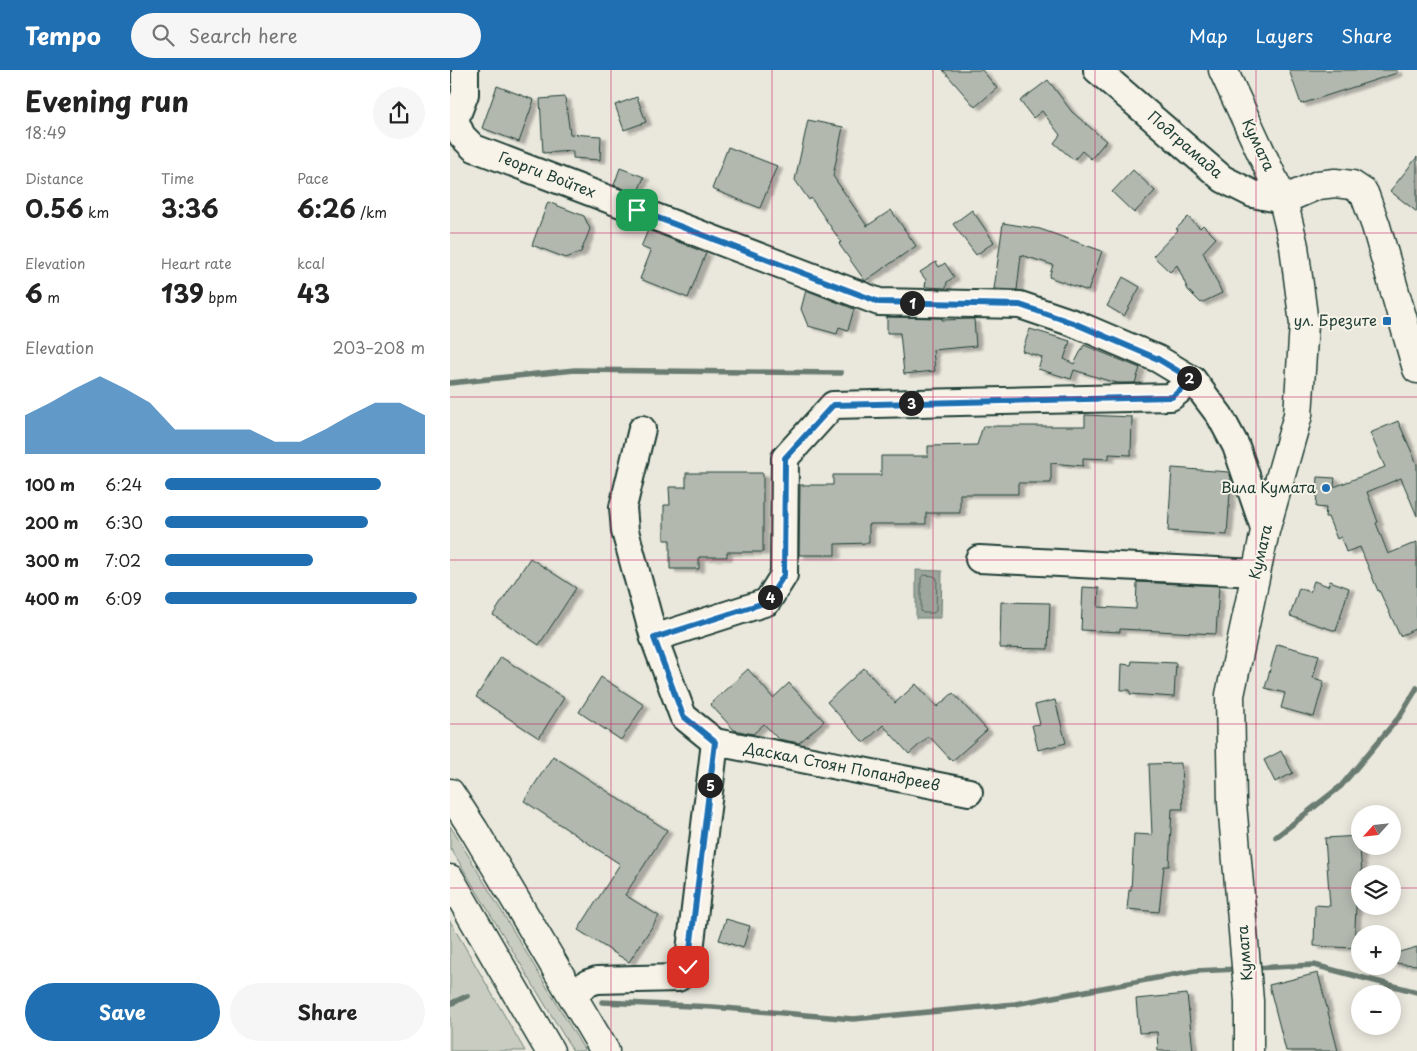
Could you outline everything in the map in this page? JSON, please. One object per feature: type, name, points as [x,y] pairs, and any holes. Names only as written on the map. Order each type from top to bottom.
[{"type":"main road","name":"Кумата","points":[[1223,70],[1283,200],[1294,246],[1304,324],[1298,415],[1265,531],[1230,695],[1232,803],[1249,1001],[1250,1051]]},
{"type":"main road","points":[[1283,200],[1318,185],[1327,184],[1352,185],[1364,194],[1376,226],[1417,369]]},
{"type":"main road","points":[[450,793],[474,830],[605,1051]]},
{"type":"main road","points":[[450,879],[550,1051]]},
{"type":"street","name":"Георги Войтех","points":[[465,70],[465,94],[455,120],[462,136],[474,148],[879,302],[1020,305],[1076,324],[1158,359],[1193,380],[1220,416],[1236,446],[1265,531]]},
{"type":"street","name":"Подграмада","points":[[1097,70],[1222,179],[1253,194],[1283,200]]},
{"type":"street","points":[[660,636],[767,602],[784,575],[785,458],[833,405],[1172,397],[1193,380]]},
{"type":"street","name":"Даскал Стоян Попандреев","points":[[642,429],[623,507],[625,531],[660,636],[683,716],[715,742],[969,792]]},
{"type":"street","points":[[979,559],[1256,573]]},
{"type":"street","points":[[571,994],[597,980],[678,978],[688,967],[715,742]]},
{"type":"shaded area","points":[[450,826],[585,1051],[573,1051],[450,847]]},
{"type":"shaded area","points":[[450,921],[525,1051],[450,1051]]},
{"type":"water","points":[[916,570],[942,571],[941,618],[916,618]]},
{"type":"building","points":[[943,70],[982,70],[997,88],[975,107]]},
{"type":"building","points":[[1289,70],[1397,70],[1397,73],[1301,104]]},
{"type":"building","points":[[1048,80],[1072,112],[1106,141],[1091,159],[1082,151],[1074,160],[1054,143],[1060,135],[1042,111],[1033,118],[1020,101]]},
{"type":"building","points":[[497,86],[534,100],[519,142],[482,128]]},
{"type":"building","points":[[565,97],[570,134],[601,136],[600,160],[573,158],[573,151],[543,153],[540,99]]},
{"type":"building","points":[[637,97],[646,122],[624,130],[615,105]]},
{"type":"building","points":[[808,120],[843,127],[833,176],[867,226],[891,210],[916,246],[865,281],[839,244],[841,242],[811,198],[809,200],[795,180]]},
{"type":"building","points":[[728,147],[777,166],[760,208],[712,189]]},
{"type":"building","points":[[1417,157],[1417,212],[1390,191]]},
{"type":"building","points":[[620,168],[644,177],[637,194],[614,185]]},
{"type":"building","points":[[1133,170],[1155,191],[1134,213],[1112,192]]},
{"type":"building","points":[[548,202],[584,216],[590,229],[581,252],[566,258],[532,245]]},
{"type":"building","points":[[972,210],[994,242],[976,255],[953,224]]},
{"type":"building","points":[[1188,217],[1200,228],[1203,225],[1216,238],[1203,252],[1222,293],[1201,303],[1188,290],[1177,265],[1170,272],[1153,256]]},
{"type":"building","points":[[1003,223],[1040,229],[1102,251],[1088,291],[1049,277],[1053,265],[1021,255],[1017,290],[994,289]]},
{"type":"building","points":[[648,230],[706,253],[688,298],[640,279],[651,251],[641,247]]},
{"type":"building","points":[[936,262],[939,267],[945,263],[954,277],[947,282],[946,288],[925,287],[926,280],[920,272]]},
{"type":"building","points":[[1123,277],[1140,287],[1124,316],[1107,306]]},
{"type":"building","points":[[806,290],[854,309],[848,330],[839,327],[837,334],[808,326],[801,309]]},
{"type":"building","points":[[887,317],[942,318],[942,320],[974,319],[976,346],[933,350],[935,371],[904,374],[900,333],[887,333]]},
{"type":"building","points":[[1030,329],[1070,341],[1064,359],[1074,364],[1084,345],[1140,368],[1135,383],[1118,383],[1074,370],[1071,379],[1038,369],[1042,357],[1022,351]]},
{"type":"building","points":[[1085,415],[1132,417],[1131,455],[1109,454],[1109,459],[1083,458],[1083,466],[1051,463],[1051,483],[1018,483],[1018,494],[960,494],[960,513],[926,513],[926,524],[869,524],[869,543],[835,544],[835,555],[799,555],[800,485],[833,485],[833,475],[881,475],[881,456],[928,456],[928,446],[977,445],[983,426],[1085,426]]},
{"type":"building","points":[[1398,421],[1417,464],[1417,516],[1401,478],[1367,492],[1388,554],[1417,542],[1417,628],[1400,636],[1378,591],[1360,547],[1346,552],[1341,537],[1337,539],[1328,517],[1325,517],[1326,508],[1316,507],[1318,477],[1335,478],[1334,487],[1385,467],[1370,433]]},
{"type":"building","points":[[1172,468],[1229,472],[1231,478],[1227,535],[1168,531]]},
{"type":"building","points":[[686,473],[763,473],[763,552],[727,552],[727,557],[699,557],[699,569],[670,569],[670,540],[664,540],[664,505],[670,505],[669,487],[686,487]]},
{"type":"building","points":[[530,558],[576,588],[539,645],[493,615]]},
{"type":"building","points":[[1314,581],[1328,586],[1330,581],[1349,588],[1336,631],[1290,616],[1299,588],[1310,592]]},
{"type":"building","points":[[1137,582],[1219,586],[1216,634],[1120,629],[1120,632],[1081,630],[1083,587],[1099,588],[1098,607],[1136,609]]},
{"type":"building","points":[[1001,602],[1050,603],[1048,649],[1000,648]]},
{"type":"building","points":[[1277,644],[1319,655],[1313,678],[1324,681],[1314,717],[1281,708],[1285,693],[1265,688]]},
{"type":"building","points":[[501,657],[564,698],[539,738],[476,697]]},
{"type":"building","points":[[1132,661],[1176,663],[1174,697],[1130,694],[1130,690],[1121,690],[1122,664],[1131,665]]},
{"type":"building","points":[[864,668],[895,703],[916,684],[937,707],[953,693],[987,730],[952,761],[929,736],[909,754],[883,725],[864,743],[827,702]]},
{"type":"building","points":[[748,669],[773,698],[789,683],[824,721],[799,743],[778,739],[764,724],[753,734],[734,730],[710,704]]},
{"type":"building","points":[[601,677],[644,705],[621,740],[579,712]]},
{"type":"building","points":[[1055,700],[1066,743],[1038,750],[1032,725],[1040,724],[1035,705]]},
{"type":"building","points":[[1281,751],[1293,773],[1275,782],[1264,760]]},
{"type":"building","points":[[553,756],[667,830],[625,895],[659,916],[629,962],[578,930],[620,864],[524,801]]},
{"type":"building","points":[[1181,763],[1183,809],[1172,809],[1169,866],[1164,866],[1159,912],[1127,909],[1129,890],[1131,890],[1134,834],[1152,835],[1149,764]]},
{"type":"building","points":[[1351,836],[1351,855],[1360,855],[1361,865],[1351,865],[1351,915],[1356,915],[1355,925],[1351,925],[1351,948],[1314,946],[1315,905],[1330,906],[1325,838]]},
{"type":"building","points":[[726,919],[750,926],[743,948],[719,940]]},
{"type":"building","points":[[1417,947],[1417,965],[1401,964],[1401,951]]},
{"type":"building","points":[[1318,973],[1338,1051],[1286,1051],[1269,985]]},
{"type":"building","points":[[1187,994],[1193,1051],[1158,1051],[1157,1032],[1139,1033],[1136,999]]},
{"type":"waterway","points":[[450,383],[575,370],[841,373]]},
{"type":"waterway","points":[[1276,837],[1341,786],[1400,716],[1417,688]]},
{"type":"waterway","points":[[1253,968],[1314,965],[1417,992]]},
{"type":"waterway","points":[[602,1002],[713,1007],[853,1019],[1015,1004],[1195,971],[1239,969]]},
{"type":"waterway","points":[[450,1004],[467,996]]},
{"type":"place","name":"ул. Брезите","points":[[1387,321]]},
{"type":"place","name":"Вила Кумата","points":[[1326,488]]},
{"type":"route","points":[[637,210],[879,302],[1020,305],[1076,324],[1158,359],[1193,380],[1172,397],[833,405],[785,458],[784,575],[767,602],[654,638],[683,716],[715,742],[688,967]]}]
